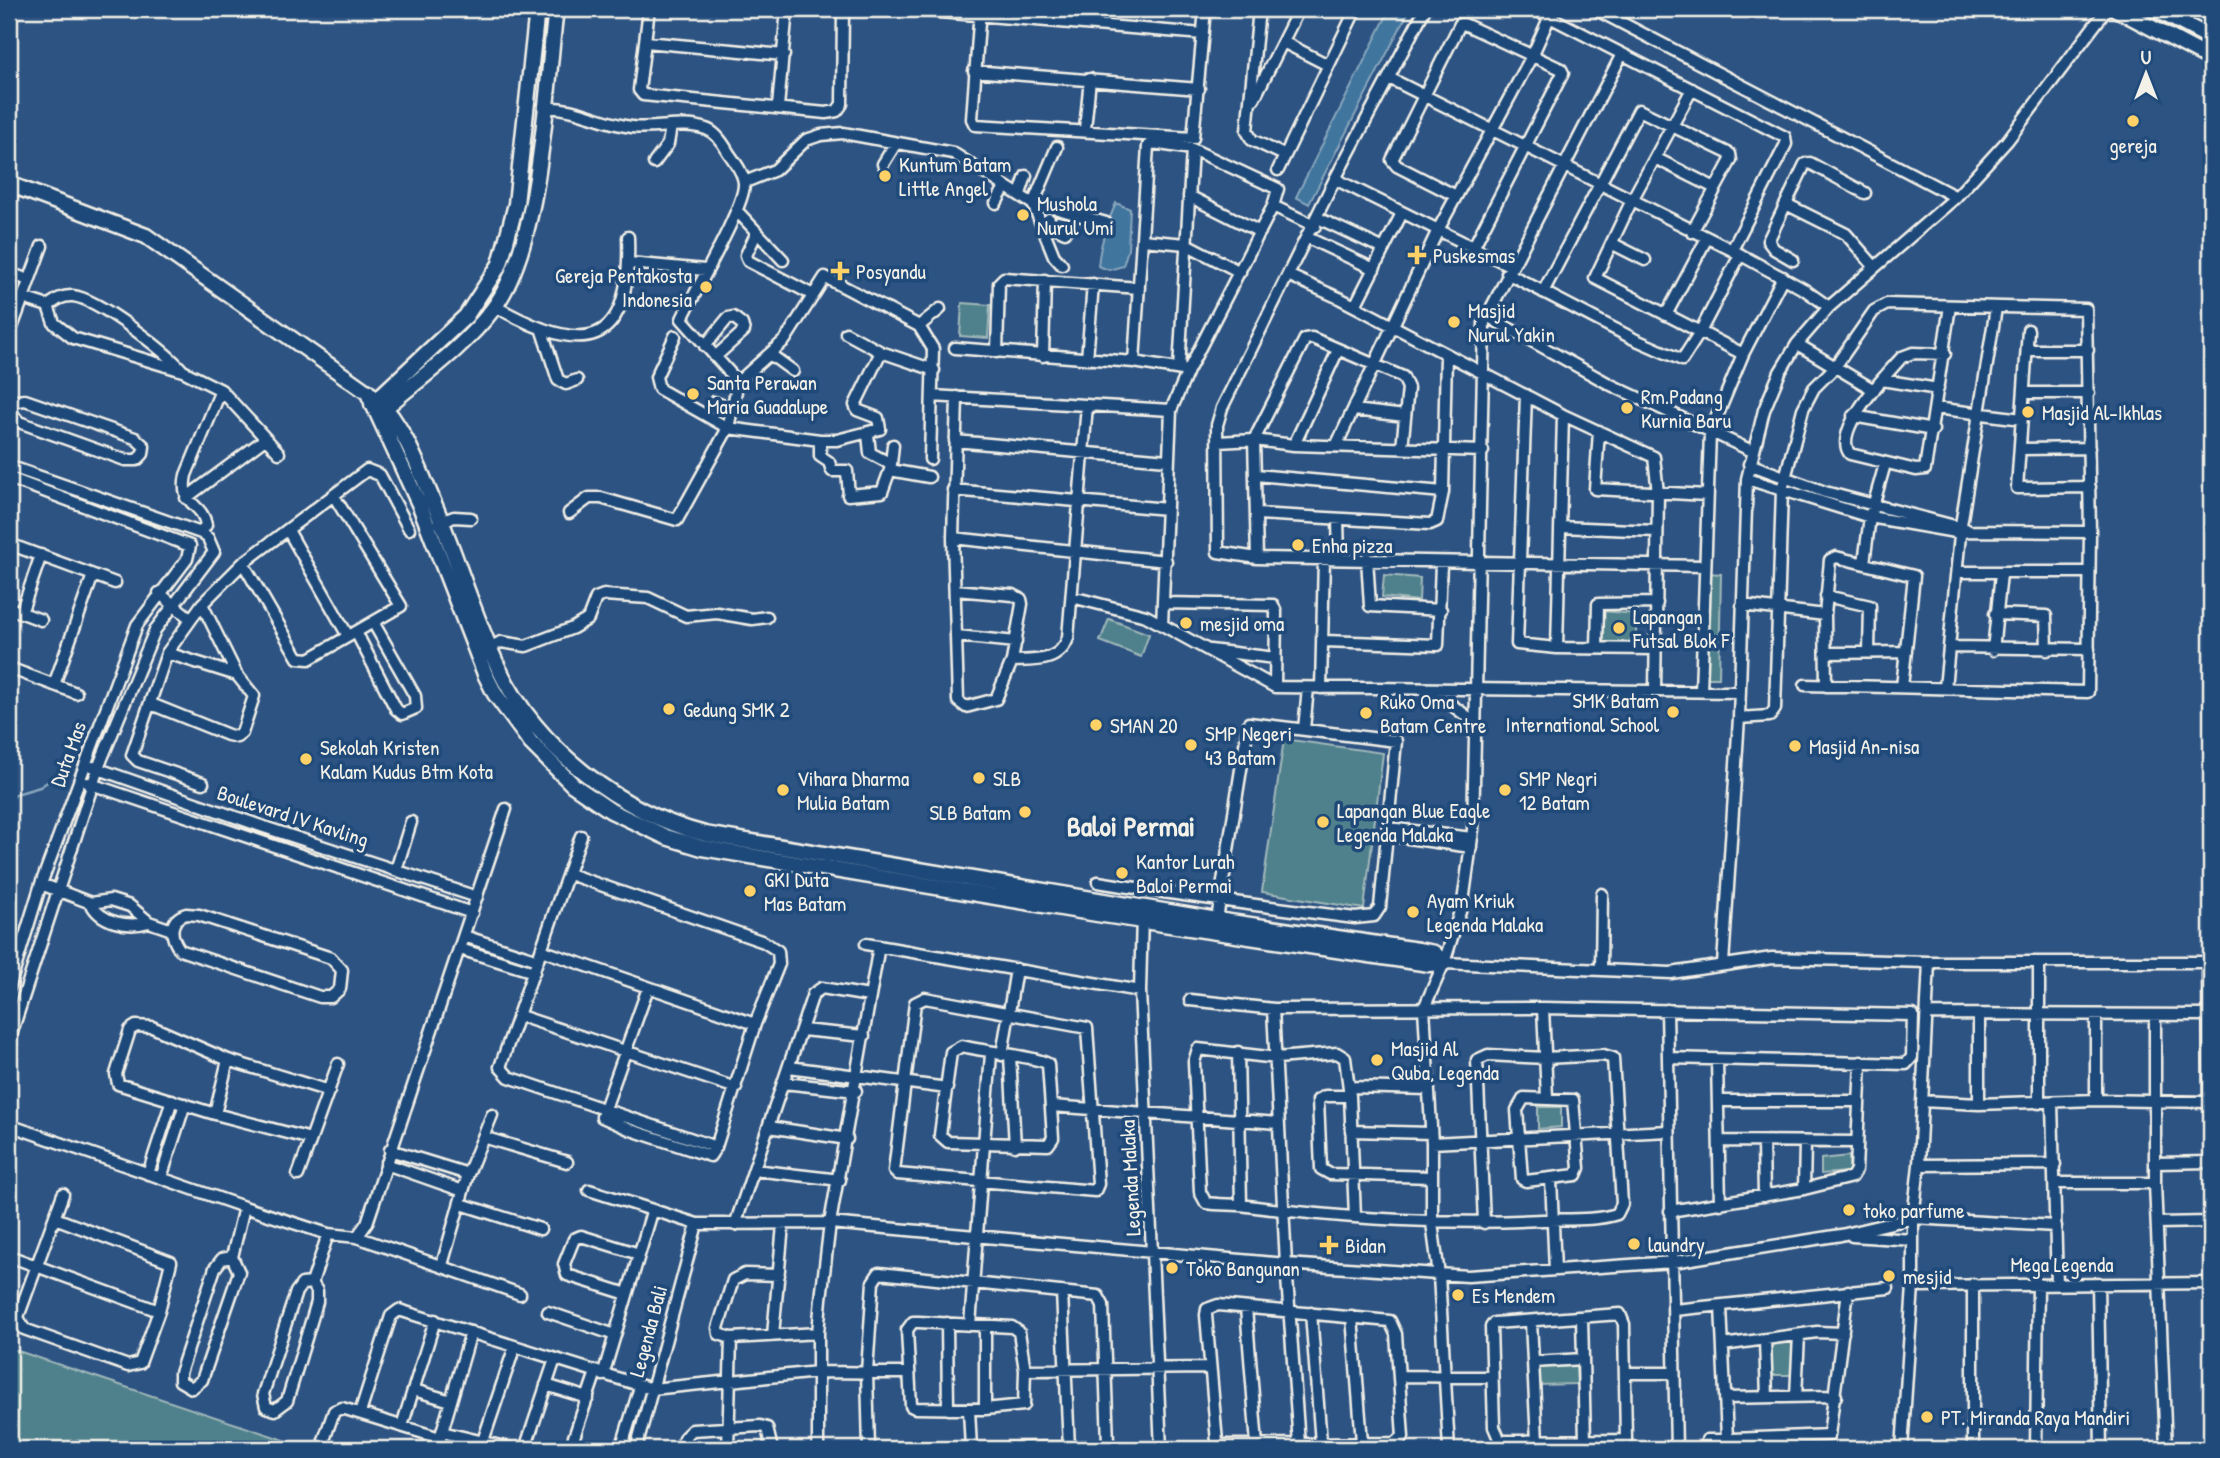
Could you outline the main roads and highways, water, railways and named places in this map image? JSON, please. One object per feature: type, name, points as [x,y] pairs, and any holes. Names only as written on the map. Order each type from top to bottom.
[{"type":"water","points":[[1390,9],[1410,9],[1309,204],[1296,197]]},
{"type":"water","points":[[1116,203],[1130,209],[1128,249],[1123,266],[1109,270],[1098,266],[1104,234]]},
{"type":"waterway","points":[[9,801],[16,794],[40,787],[59,774]]},
{"type":"place","name":"gereja","points":[[2133,121]]},
{"type":"place","name":"Kuntum Batam Little Angel","points":[[885,176]]},
{"type":"place","name":"Mushola Nurul Umi","points":[[1023,215]]},
{"type":"place","name":"Puskesmas","points":[[1417,255]]},
{"type":"place","name":"Posyandu","points":[[840,271]]},
{"type":"place","name":"Gereja Pentakosta Indonesia","points":[[706,287]]},
{"type":"place","name":"Masjid Nurul Yakin","points":[[1454,322]]},
{"type":"place","name":"Santa Perawan Maria Guadalupe","points":[[693,394]]},
{"type":"place","name":"Rm.Padang Kurnia Baru","points":[[1627,408]]},
{"type":"place","name":"Masjid Al-Ikhlas","points":[[2028,412]]},
{"type":"place","name":"Enha pizza","points":[[1298,545]]},
{"type":"place","name":"mesjid oma","points":[[1186,623]]},
{"type":"place","name":"Lapangan Futsal Blok F","points":[[1619,628]]},
{"type":"place","name":"Gedung SMK 2","points":[[669,709]]},
{"type":"place","name":"SMK Batam International School","points":[[1673,712]]},
{"type":"place","name":"Ruko Oma Batam Centre","points":[[1366,713]]},
{"type":"place","name":"SMAN 20","points":[[1096,725]]},
{"type":"place","name":"SMP Negeri 43 Batam","points":[[1191,745]]},
{"type":"place","name":"Masjid An-nisa","points":[[1795,746]]},
{"type":"place","name":"Sekolah Kristen Kalam Kudus Btm Kota","points":[[306,759]]},
{"type":"place","name":"SLB","points":[[979,778]]},
{"type":"place","name":"Vihara Dharma Mulia Batam","points":[[783,790]]},
{"type":"place","name":"SMP Negri 12 Batam","points":[[1505,790]]},
{"type":"place","name":"SLB Batam","points":[[1025,812]]},
{"type":"place","name":"Lapangan Blue Eagle Legenda Malaka","points":[[1323,822]]},
{"type":"place","name":"Kantor Lurah Baloi Permai","points":[[1122,873]]},
{"type":"place","name":"GKI Duta Mas Batam","points":[[750,891]]},
{"type":"place","name":"Ayam Kriuk Legenda Malaka","points":[[1413,912]]},
{"type":"place","name":"Masjid Al Quba, Legenda","points":[[1377,1060]]},
{"type":"place","name":"toko parfume","points":[[1849,1210]]},
{"type":"place","name":"laundry","points":[[1634,1244]]},
{"type":"place","name":"Bidan","points":[[1329,1245]]},
{"type":"place","name":"Toko Bangunan","points":[[1172,1268]]},
{"type":"place","name":"mesjid","points":[[1889,1276]]},
{"type":"place","name":"Es Mendem","points":[[1458,1295]]},
{"type":"place","name":"PT. Miranda Raya Mandiri","points":[[1927,1417]]},
{"type":"district","name":"Baloi Permai","points":[[1131,826]]}]
